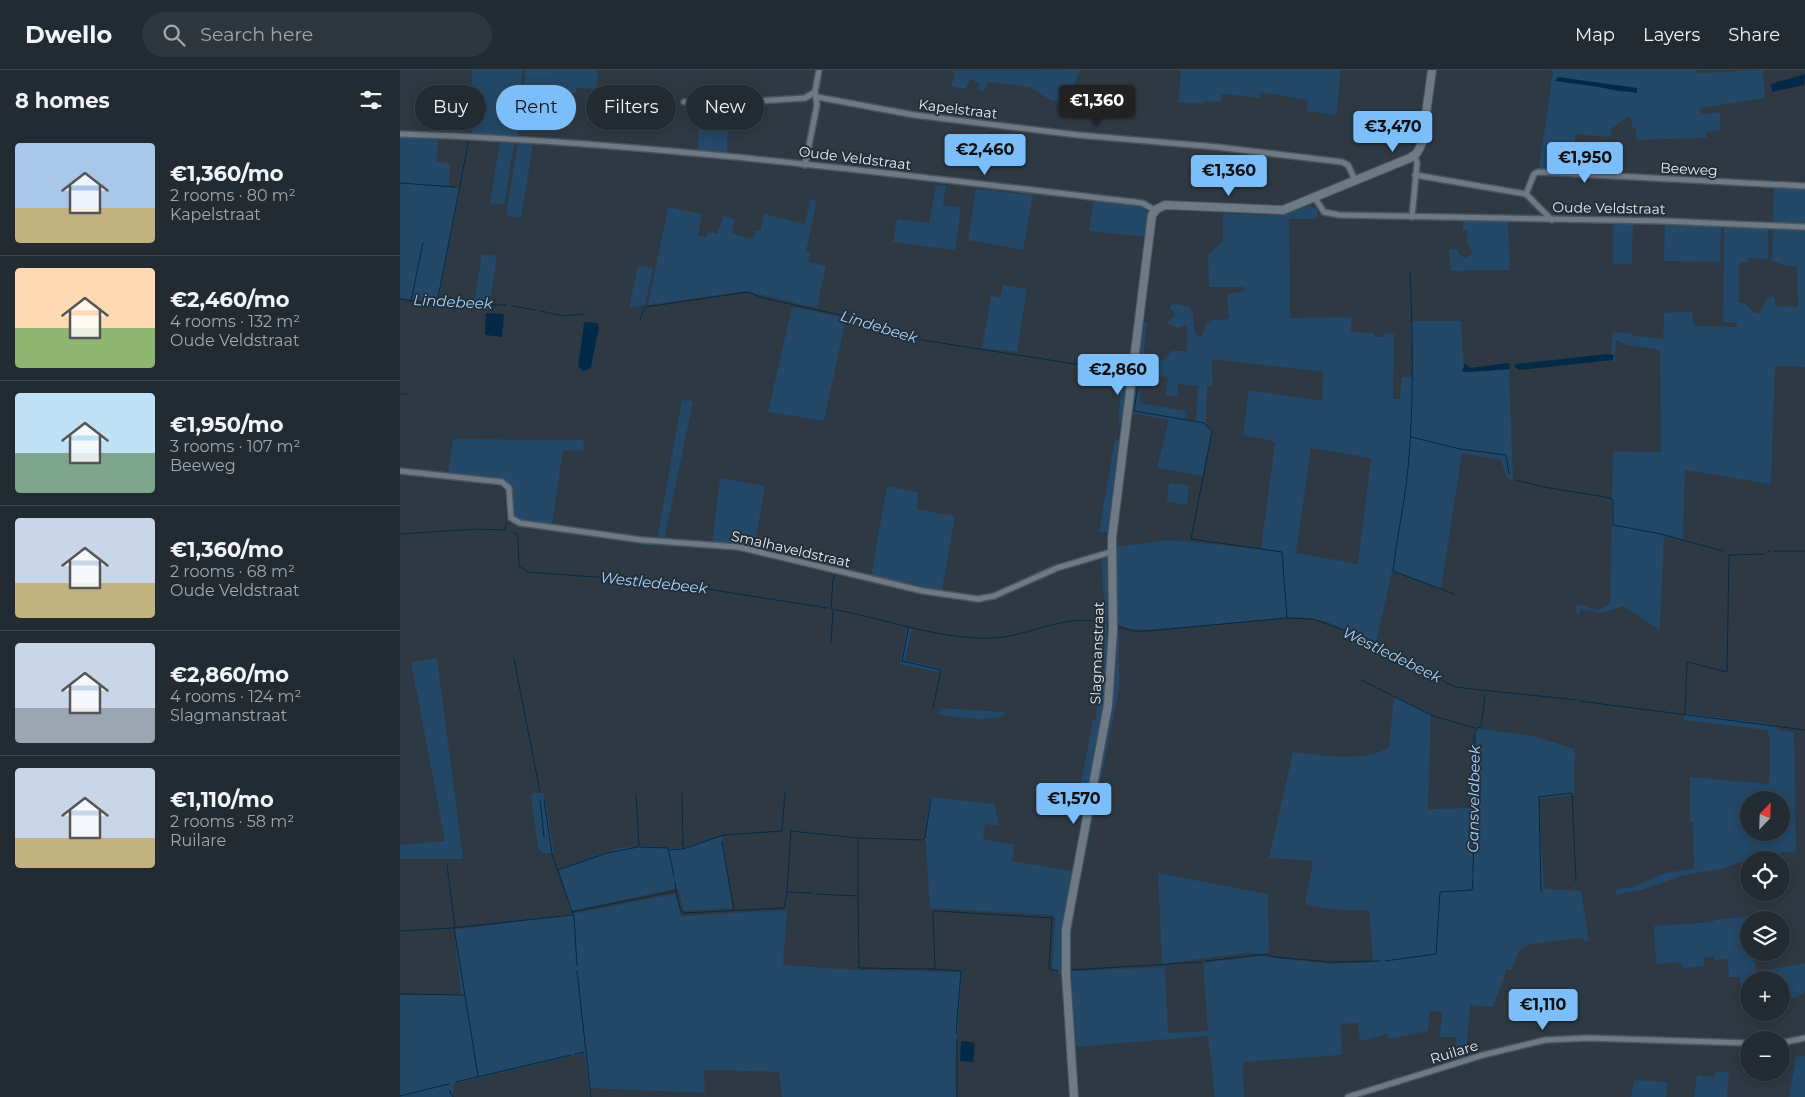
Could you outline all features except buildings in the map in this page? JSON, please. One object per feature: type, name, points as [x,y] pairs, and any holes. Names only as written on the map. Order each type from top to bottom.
[{"type":"main road","points":[[1315,198],[1415,155],[1422,143],[1432,70]]},
{"type":"main road","name":"Oude Veldstraat","points":[[1155,210],[1166,205],[1283,210],[1315,198]]},
{"type":"main road","name":"Slagmanstraat","points":[[1074,1097],[1066,974],[1066,930],[1109,699],[1113,629],[1111,552],[1152,219],[1155,210]]},
{"type":"street","points":[[805,165],[818,105],[816,95],[819,70]]},
{"type":"street","name":"Kapelstraat","points":[[684,102],[729,103],[805,98],[816,95],[914,115],[1068,134],[1217,147],[1342,162],[1348,165],[1355,180]]},
{"type":"street","name":"Oude Veldstraat","points":[[400,134],[519,140],[770,159],[805,165],[1142,203],[1155,210]]},
{"type":"street","points":[[1412,217],[1415,155]]},
{"type":"street","name":"Beeweg","points":[[1526,194],[1534,174],[1538,172],[1805,186]]},
{"type":"street","points":[[1415,175],[1526,194],[1552,220]]},
{"type":"street","name":"Oude Veldstraat","points":[[1315,198],[1321,209],[1328,214],[1662,221],[1805,227]]},
{"type":"street","name":"Smalhaveldstraat","points":[[400,471],[502,482],[509,488],[511,518],[520,523],[642,540],[738,547],[923,591],[978,599],[994,596],[1057,568],[1111,552]]},
{"type":"street","name":"Ruilare","points":[[1348,1097],[1483,1054],[1545,1040],[1588,1038],[1740,1043]]},
{"type":"street","points":[[1790,1041],[1805,1038]]},
{"type":"shaded area","points":[[472,70],[522,70],[521,85],[496,85],[496,130],[518,130],[518,136],[472,134],[472,130],[486,130],[486,85],[472,85]]},
{"type":"shaded area","points":[[525,70],[598,70],[597,85],[586,85],[586,88],[576,88],[576,85],[525,85]]},
{"type":"shaded area","points":[[1080,70],[1066,104],[1050,100],[1030,87],[988,82],[984,91],[978,90],[980,83],[970,79],[966,89],[951,86],[955,73],[948,71]]},
{"type":"shaded area","points":[[1181,70],[1341,70],[1336,115],[1307,111],[1308,100],[1260,92],[1259,98],[1222,94],[1221,102],[1205,101],[1204,104],[1178,102]]},
{"type":"shaded area","points":[[1547,70],[1697,70],[1698,73],[1763,70],[1765,98],[1700,108],[1701,115],[1720,112],[1720,130],[1706,132],[1706,138],[1636,140],[1636,128],[1632,127],[1631,117],[1628,117],[1611,129],[1610,137],[1575,134],[1573,171],[1539,169],[1553,71]]},
{"type":"shaded area","points":[[1805,74],[1804,85],[1772,92],[1771,84]]},
{"type":"shaded area","points":[[1558,77],[1637,88],[1637,93],[1555,81]]},
{"type":"shaded area","points":[[698,130],[727,130],[727,154],[698,151]]},
{"type":"shaded area","points":[[400,137],[438,138],[437,162],[450,163],[449,187],[460,189],[438,303],[400,298]]},
{"type":"shaded area","points":[[500,142],[514,143],[504,205],[490,203]]},
{"type":"shaded area","points":[[518,143],[533,144],[521,218],[506,215]]},
{"type":"shaded area","points":[[936,185],[946,186],[943,205],[961,208],[955,250],[893,242],[897,219],[929,223]]},
{"type":"shaded area","points":[[1774,186],[1805,188],[1805,225],[1773,224]]},
{"type":"shaded area","points":[[976,189],[1033,195],[1023,250],[968,240]]},
{"type":"shaded area","points":[[810,199],[817,201],[806,251],[810,253],[808,262],[826,266],[817,308],[745,291],[648,305],[668,207],[702,214],[698,236],[706,237],[708,232],[717,234],[723,216],[735,219],[732,234],[753,239],[755,230],[760,231],[764,214],[805,224]]},
{"type":"shaded area","points":[[1093,201],[1143,207],[1148,215],[1145,237],[1089,231]]},
{"type":"shaded area","points":[[1309,206],[1317,210],[1317,219],[1289,219],[1290,318],[1351,317],[1351,332],[1374,333],[1375,337],[1384,337],[1385,333],[1394,334],[1393,399],[1400,399],[1402,377],[1412,377],[1411,321],[1461,321],[1464,373],[1509,369],[1513,481],[1506,477],[1501,460],[1462,453],[1441,589],[1392,571],[1376,643],[1325,621],[1297,617],[1152,629],[1136,629],[1121,626],[1116,623],[1114,547],[1168,540],[1261,549],[1275,442],[1243,435],[1249,390],[1322,401],[1323,372],[1212,359],[1213,386],[1207,386],[1206,427],[1213,430],[1203,476],[1157,468],[1169,420],[1131,413],[1134,393],[1141,393],[1140,403],[1186,411],[1185,419],[1196,421],[1198,386],[1178,384],[1177,397],[1166,395],[1168,377],[1142,374],[1140,388],[1134,386],[1142,321],[1147,322],[1143,363],[1152,365],[1157,361],[1163,361],[1172,351],[1187,351],[1187,327],[1185,325],[1177,328],[1166,323],[1176,315],[1170,308],[1172,303],[1189,307],[1193,314],[1195,333],[1201,337],[1206,323],[1211,323],[1211,320],[1229,319],[1227,294],[1245,291],[1244,287],[1209,287],[1208,254],[1223,242],[1223,214],[1279,215]],"holes":[[[1311,448],[1371,458],[1358,564],[1296,553]]]},
{"type":"shaded area","points":[[1463,221],[1508,221],[1510,270],[1451,271],[1449,250],[1458,249],[1458,253],[1465,258],[1472,254],[1467,242],[1467,230],[1463,230]]},
{"type":"shaded area","points":[[1613,223],[1633,223],[1632,264],[1613,264]]},
{"type":"shaded area","points":[[1665,224],[1721,226],[1720,262],[1664,261]]},
{"type":"shaded area","points":[[1724,227],[1768,229],[1768,259],[1748,258],[1748,262],[1739,262],[1739,303],[1745,303],[1753,312],[1759,314],[1765,301],[1771,296],[1775,297],[1775,306],[1798,307],[1797,266],[1787,266],[1772,261],[1773,229],[1805,231],[1805,367],[1775,366],[1771,484],[1685,470],[1683,540],[1664,536],[1660,630],[1623,606],[1602,613],[1581,609],[1578,615],[1575,610],[1577,604],[1598,610],[1610,604],[1613,451],[1661,452],[1660,350],[1628,345],[1616,340],[1615,361],[1611,361],[1612,332],[1631,333],[1633,336],[1663,339],[1664,313],[1692,311],[1694,326],[1737,327],[1737,323],[1723,322]]},
{"type":"shaded area","points":[[482,254],[497,256],[490,302],[485,305],[474,304]]},
{"type":"shaded area","points":[[638,265],[653,268],[645,305],[629,308]]},
{"type":"shaded area","points":[[1003,285],[1027,289],[1017,352],[982,348],[991,296],[1000,298]]},
{"type":"shaded area","points":[[792,307],[846,318],[824,421],[768,412]]},
{"type":"shaded area","points":[[486,313],[504,314],[502,337],[485,335]]},
{"type":"shaded area","points":[[860,322],[877,323],[904,333],[905,339],[889,337]]},
{"type":"shaded area","points":[[584,323],[597,323],[599,326],[591,368],[583,371],[578,367]]},
{"type":"shaded area","points":[[1608,354],[1614,355],[1613,360],[1519,370],[1514,366],[1516,364]]},
{"type":"shaded area","points":[[1465,363],[1470,368],[1509,363],[1510,369],[1466,372],[1462,371]]},
{"type":"shaded area","points":[[1075,364],[1128,374],[1122,423],[1118,422],[1122,376],[1075,367]]},
{"type":"shaded area","points":[[682,400],[693,401],[664,541],[655,540],[654,546],[635,544],[635,537],[657,539]]},
{"type":"shaded area","points":[[453,439],[584,440],[583,451],[563,450],[552,525],[515,520],[512,510],[511,490],[506,481],[448,474]]},
{"type":"shaded area","points":[[1115,439],[1119,440],[1108,532],[1099,532]]},
{"type":"shaded area","points":[[720,478],[765,486],[754,549],[712,543]]},
{"type":"shaded area","points":[[1169,483],[1189,485],[1187,505],[1167,502]]},
{"type":"shaded area","points":[[887,486],[918,492],[917,509],[955,516],[942,590],[871,577]]},
{"type":"shaded area","points":[[1107,556],[1107,682],[1086,801],[1083,808],[1076,808],[1093,720],[1096,720],[1099,683],[1103,682],[1105,614],[1101,557]]},
{"type":"shaded area","points":[[907,628],[912,629],[905,660],[943,669],[942,673],[900,664]]},
{"type":"shaded area","points":[[1116,630],[1119,630],[1119,689],[1075,908],[1069,968],[1069,929],[1114,690]]},
{"type":"shaded area","points":[[437,658],[463,859],[400,859],[400,845],[445,841],[411,662]]},
{"type":"shaded area","points":[[1394,697],[1431,714],[1428,809],[1472,808],[1475,728],[1533,736],[1575,749],[1574,795],[1539,799],[1544,889],[1581,891],[1589,941],[1584,941],[1582,938],[1530,944],[1520,950],[1511,970],[1507,969],[1493,1007],[1470,1005],[1466,1057],[1457,1059],[1456,1037],[1440,1037],[1442,1012],[1430,1011],[1428,1031],[1388,1039],[1387,1034],[1360,1041],[1358,1023],[1341,1024],[1342,1055],[1243,1062],[1244,1097],[1215,1097],[1208,1036],[1075,1047],[1071,971],[1165,967],[1168,1033],[1208,1031],[1203,963],[1260,956],[1329,964],[1373,962],[1369,910],[1337,910],[1305,904],[1313,861],[1269,858],[1293,752],[1342,757],[1368,755],[1389,747]]},
{"type":"shaded area","points":[[942,708],[1004,712],[1005,715],[989,719],[965,718],[940,715],[939,712]]},
{"type":"shaded area","points":[[1684,713],[1777,725],[1777,730],[1794,732],[1796,852],[1740,851],[1740,863],[1724,868],[1681,876],[1642,890],[1615,895],[1616,889],[1633,887],[1662,874],[1694,868],[1693,822],[1690,822],[1690,777],[1769,784],[1770,741],[1767,730],[1684,720]]},
{"type":"shaded area","points":[[533,793],[544,793],[554,853],[543,853],[538,848],[531,797]]},
{"type":"shaded area","points":[[930,797],[995,804],[999,826],[985,824],[983,839],[1015,845],[1012,861],[1072,871],[1062,932],[1061,974],[1052,968],[1055,917],[1053,915],[930,908],[925,832]]},
{"type":"shaded area","points":[[722,836],[733,908],[684,911],[678,888],[571,911],[559,869],[619,848],[643,846],[679,849]]},
{"type":"shaded area","points":[[1158,873],[1268,894],[1269,954],[1246,953],[1162,964]]},
{"type":"shaded area","points":[[675,894],[681,916],[787,910],[783,965],[856,970],[962,972],[955,1068],[956,1097],[782,1097],[779,1072],[704,1070],[705,1093],[589,1088],[584,1053],[453,1084],[453,1097],[400,1097],[400,995],[461,994],[454,930],[572,914]]},
{"type":"shaded area","points":[[1740,917],[1740,961],[1754,961],[1757,971],[1740,971],[1740,977],[1729,977],[1728,959],[1715,960],[1714,956],[1704,958],[1704,966],[1682,968],[1681,962],[1656,964],[1654,926],[1713,922],[1714,920]]},
{"type":"shaded area","points":[[1805,963],[1805,992],[1793,999],[1790,994],[1790,971],[1762,971]]},
{"type":"shaded area","points":[[961,1042],[975,1043],[973,1062],[960,1061]]},
{"type":"shaded area","points":[[1805,1056],[1805,1097],[1789,1097],[1796,1057]]},
{"type":"shaded area","points":[[1715,1071],[1729,1073],[1727,1097],[1694,1097],[1697,1075],[1714,1077]]},
{"type":"shaded area","points":[[1634,1080],[1667,1082],[1666,1097],[1631,1097]]},
{"type":"waterway","points":[[437,303],[469,139]]},
{"type":"waterway","points":[[400,183],[455,187]]},
{"type":"waterway","points":[[411,301],[423,243]]},
{"type":"waterway","points":[[1410,272],[1412,321],[1410,444],[1407,481],[1393,571],[1454,594]]},
{"type":"waterway","name":"Lindebeek","points":[[640,320],[645,307],[748,292],[763,298],[858,319],[922,340],[1126,372],[1125,375]]},
{"type":"waterway","name":"Lindebeek","points":[[400,299],[425,303],[506,305]]},
{"type":"waterway","name":"Lindebeek","points":[[512,306],[536,310]]},
{"type":"waterway","name":"Lindebeek","points":[[541,311],[563,316],[585,314]]},
{"type":"waterway","name":"Lindebeek","points":[[1139,377],[1134,411],[1204,423],[1212,431],[1191,539],[1282,552],[1287,618]]},
{"type":"waterway","points":[[400,394],[407,394]]},
{"type":"waterway","points":[[1411,437],[1460,449],[1506,455],[1509,474]]},
{"type":"waterway","points":[[442,478],[505,487],[507,518]]},
{"type":"waterway","points":[[1515,480],[1544,487],[1611,498],[1613,500],[1613,525],[1661,534],[1723,551]]},
{"type":"waterway","name":"Westledebeek","points":[[400,534],[478,529],[504,530],[507,522]]},
{"type":"waterway","name":"Westledebeek","points":[[513,532],[518,535],[519,566],[527,572],[663,582],[827,608]]},
{"type":"waterway","points":[[1767,552],[1771,551]]},
{"type":"waterway","points":[[1774,551],[1805,551]]},
{"type":"waterway","points":[[1685,714],[1687,662],[1727,672],[1729,555],[1765,554]]},
{"type":"waterway","name":"Westledebeek","points":[[835,574],[831,609],[952,636],[993,638],[1077,620],[1092,620],[1106,623]]},
{"type":"waterway","points":[[831,642],[833,611]]},
{"type":"waterway","name":"Westledebeek","points":[[1119,627],[1133,631],[1148,631],[1287,618],[1313,619],[1368,639],[1455,687],[1576,700]]},
{"type":"waterway","points":[[909,626],[902,661],[941,670],[933,708]]},
{"type":"waterway","points":[[514,659],[540,792]]},
{"type":"waterway","points":[[1361,680],[1433,716],[1475,728]]},
{"type":"waterway","name":"Gansveldbeek","points":[[1473,876],[1475,734],[1476,729],[1481,726],[1485,695]]},
{"type":"waterway","name":"Westledebeek","points":[[1579,701],[1805,730]]},
{"type":"waterway","points":[[683,849],[724,835],[782,831],[785,793]]},
{"type":"waterway","points":[[1541,891],[1539,797],[1572,793],[1576,882]]},
{"type":"waterway","points":[[636,794],[639,847],[668,848],[674,876]]},
{"type":"waterway","points":[[669,850],[683,849],[682,794]]},
{"type":"waterway","points":[[787,892],[791,831],[858,838],[922,840],[925,838],[931,799]]},
{"type":"waterway","points":[[540,800],[544,837]]},
{"type":"waterway","name":"Gansveldbeek","points":[[544,800],[552,854],[574,917],[577,966]]},
{"type":"waterway","points":[[858,838],[858,896]]},
{"type":"waterway","points":[[722,842],[734,911]]},
{"type":"waterway","points":[[558,870],[607,853],[638,847]]},
{"type":"waterway","points":[[447,865],[455,928]]},
{"type":"waterway","name":"Gansveldbeek","points":[[1385,961],[1436,954],[1440,892],[1472,890],[1473,878]]},
{"type":"waterway","points":[[675,882],[676,891]]},
{"type":"waterway","name":"Gansveldbeek","points":[[571,912],[676,891],[681,911],[685,913],[784,908],[787,892],[811,893]]},
{"type":"waterway","name":"Gansveldbeek","points":[[817,894],[858,896],[859,968],[935,969],[933,912],[937,911],[1052,918],[1049,969],[1058,971]]},
{"type":"waterway","points":[[400,931],[452,928],[573,915]]},
{"type":"waterway","points":[[454,928],[478,1076]]},
{"type":"waterway","name":"Gansveldbeek","points":[[1206,961],[1268,954],[1274,957],[1332,962],[1380,961]]},
{"type":"waterway","name":"Gansveldbeek","points":[[1072,970],[1201,962]]},
{"type":"waterway","points":[[935,969],[961,971],[956,1034]]},
{"type":"waterway","name":"Gansveldbeek","points":[[577,971],[591,1097]]},
{"type":"waterway","points":[[400,994],[464,995]]},
{"type":"waterway","points":[[957,1039],[957,1097]]},
{"type":"waterway","points":[[575,1054],[584,1052]]},
{"type":"waterway","points":[[456,1082],[571,1055]]},
{"type":"waterway","points":[[400,1096],[449,1084]]},
{"type":"waterway","points":[[449,1090],[453,1097]]}]
